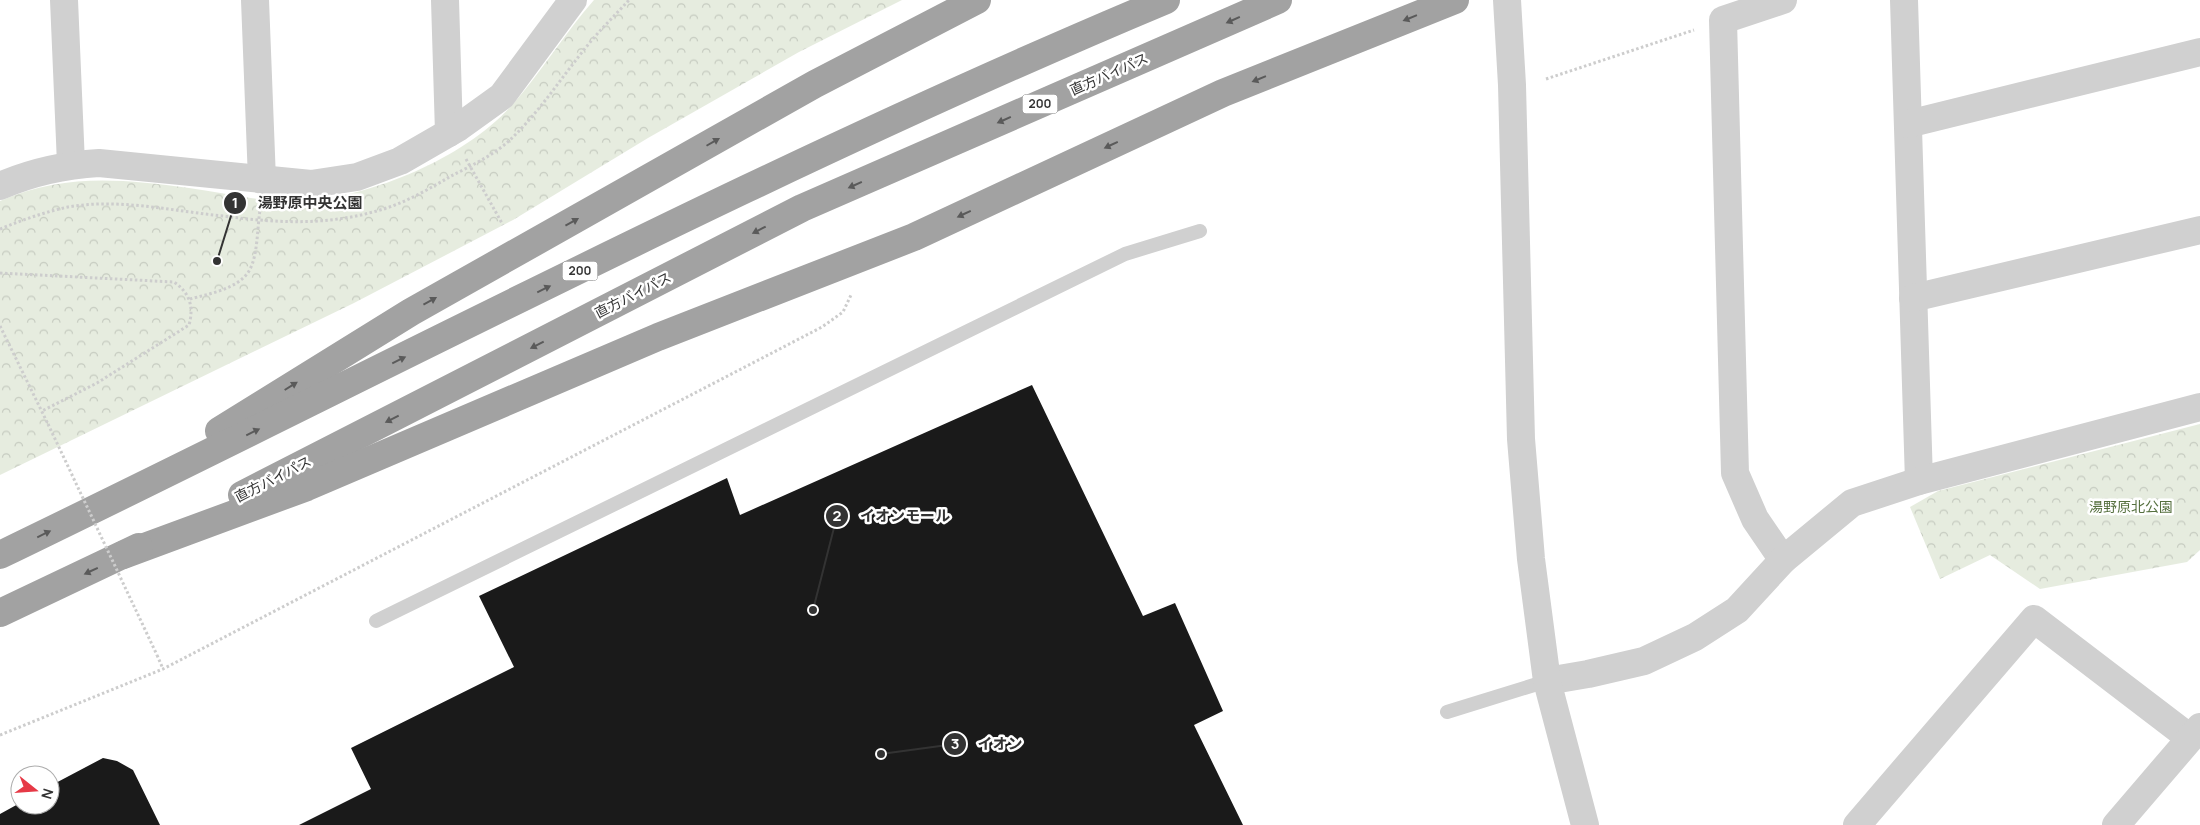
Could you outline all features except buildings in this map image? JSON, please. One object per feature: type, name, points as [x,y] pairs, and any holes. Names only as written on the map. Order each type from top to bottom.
[{"type":"highway","points":[[86,514],[412,312],[815,84],[977,0]]},
{"type":"highway","name":"200","points":[[0,555],[727,199],[1062,44],[1166,0]]},
{"type":"highway","name":"直方バイパス","points":[[0,613],[123,556],[802,208],[1278,0]]},
{"type":"highway","points":[[123,556],[307,487],[658,337],[914,237],[1224,93],[1455,0]]},
{"type":"street","points":[[64,0],[71,164]]},
{"type":"street","points":[[255,0],[262,180]]},
{"type":"street","points":[[445,0],[449,133]]},
{"type":"street","points":[[0,186],[22,176],[71,164],[100,163],[311,184],[357,177],[400,161],[449,133],[502,96],[573,0]]},
{"type":"street","points":[[1508,0],[1521,439],[1531,559],[1547,680],[1585,825]]},
{"type":"street","points":[[1782,560],[1755,519],[1735,473],[1723,20],[1783,0]]},
{"type":"street","points":[[1904,0],[1919,481]]},
{"type":"street","points":[[1908,124],[2200,52]]},
{"type":"street","points":[[1913,298],[2200,230]]},
{"type":"street","points":[[1547,680],[1588,674],[1644,661],[1695,637],[1737,610],[1782,560],[1852,503],[1919,481],[2200,407]]},
{"type":"street","points":[[1857,825],[2034,619],[2195,733],[2116,825]]},
{"type":"lane","points":[[376,621],[1126,254],[1200,231]]},
{"type":"lane","points":[[1447,712],[1547,680]]},
{"type":"path","points":[[1546,79],[1723,20]]},
{"type":"path","points":[[449,133],[507,232]]},
{"type":"path","points":[[190,299],[216,292],[236,283],[249,272],[254,256],[262,180]]},
{"type":"path","points":[[0,274],[174,282],[184,288],[190,299],[192,314],[189,326],[97,383],[42,411]]},
{"type":"path","points":[[0,735],[163,669],[822,327],[843,312],[852,292]]},
{"type":"path","points":[[0,326],[163,669]]},
{"type":"green space","points":[[594,0],[902,0],[799,52],[648,138],[513,220],[354,303],[0,475],[0,201],[24,192],[70,182],[140,182],[261,200],[291,202],[332,198],[389,182],[445,157],[471,141],[494,123],[524,91]]},
{"type":"green space","name":"湯野原北公園","points":[[2200,424],[2200,550],[2187,562],[2040,589],[1990,555],[1940,579],[1910,507],[1938,491]]},
{"type":"place","name":"湯野原中央公園","points":[[217,261]]},
{"type":"place","name":"イオンモール","points":[[813,610]]},
{"type":"place","name":"イオン","points":[[881,754]]}]
